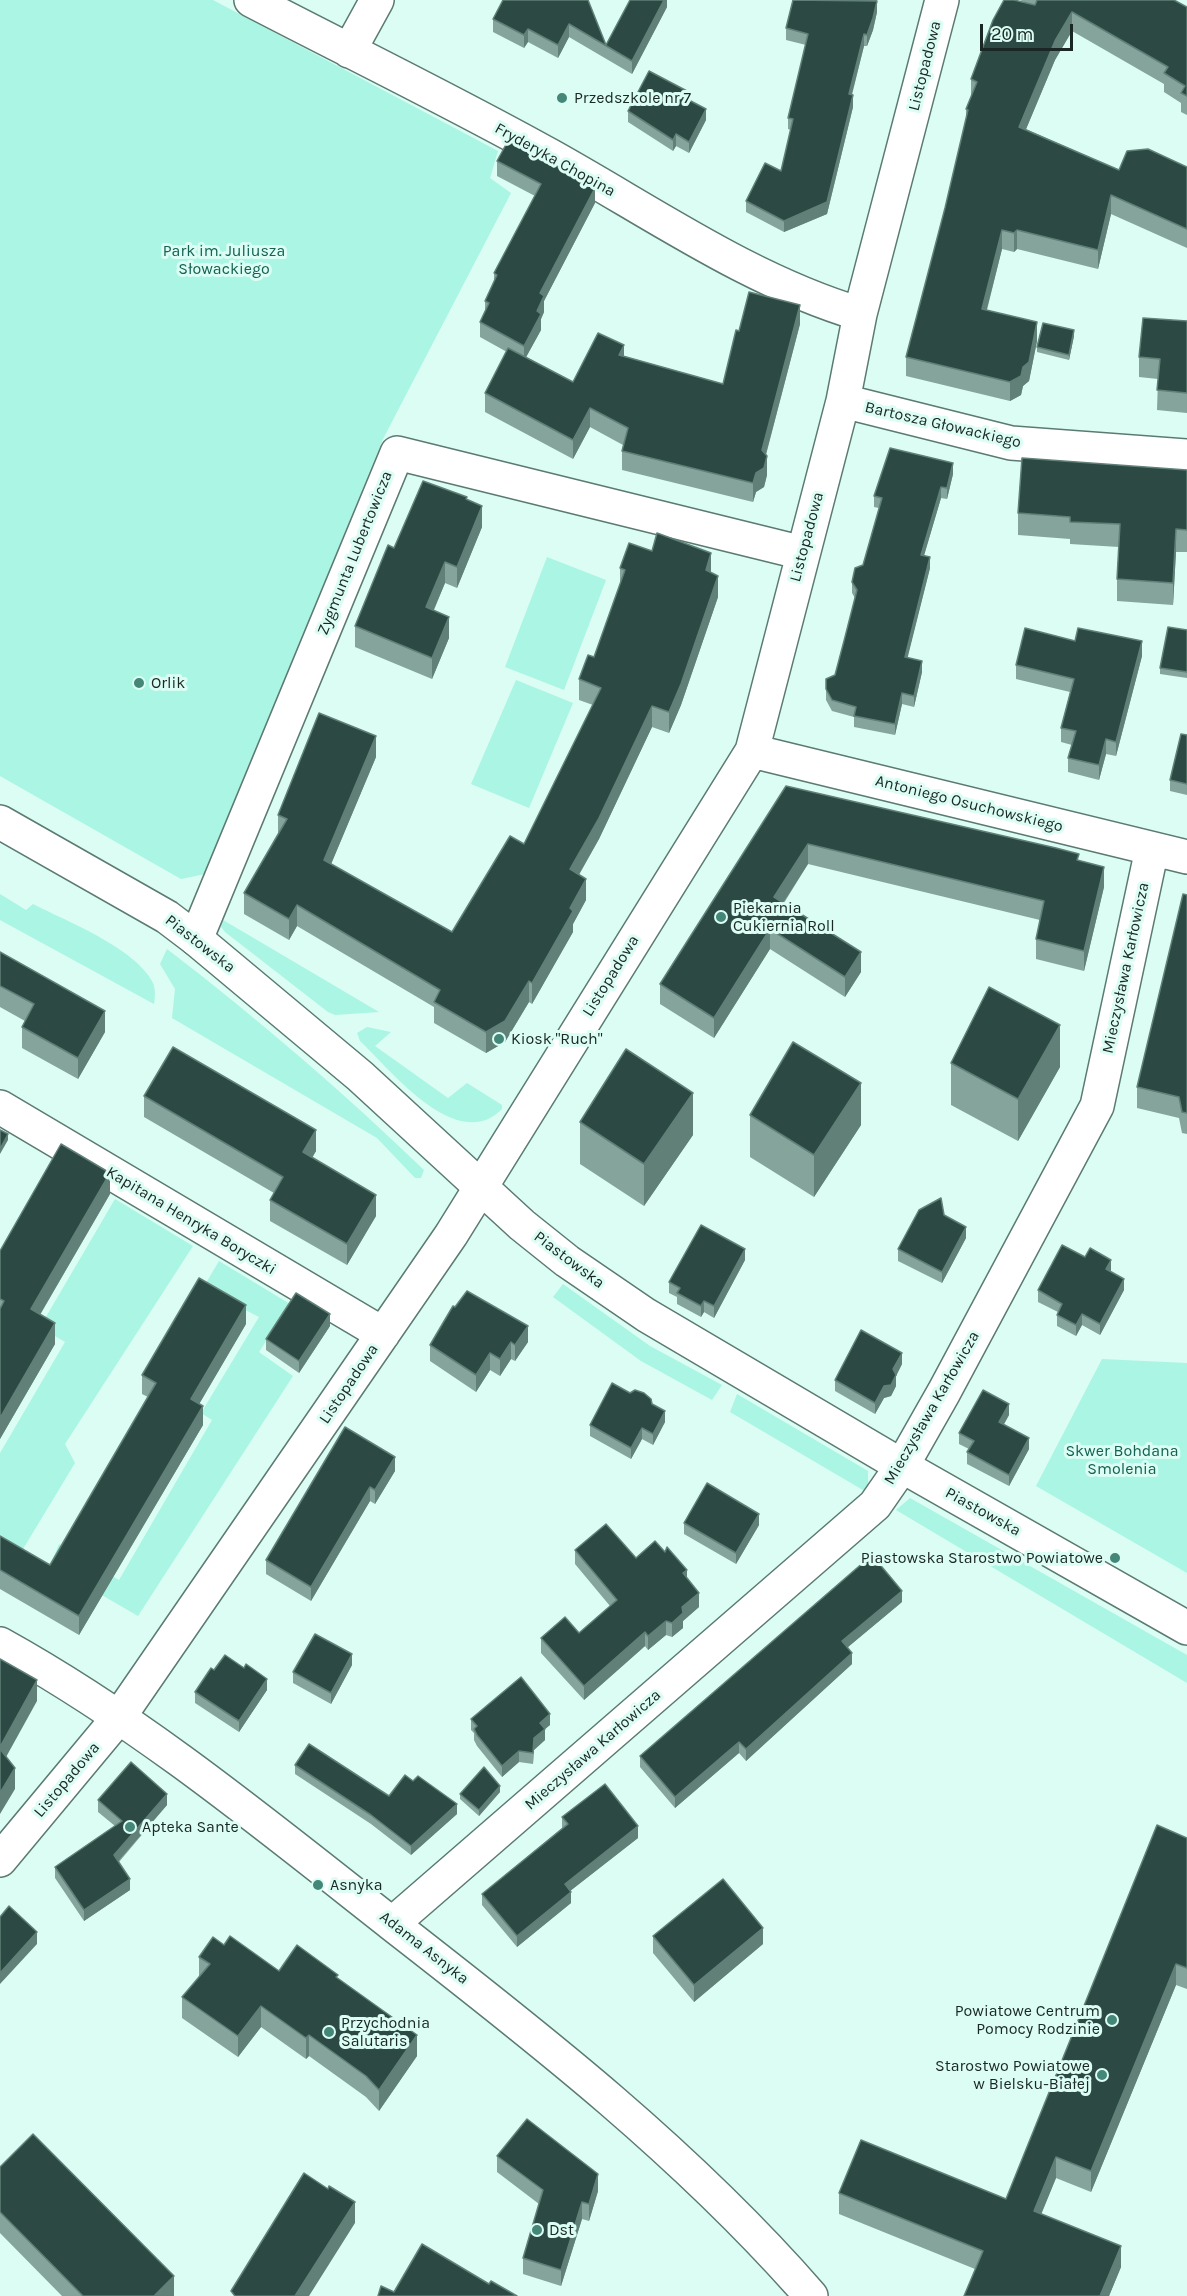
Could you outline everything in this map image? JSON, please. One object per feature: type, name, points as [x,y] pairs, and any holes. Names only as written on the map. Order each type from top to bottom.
[{"type":"street","name":"Fryderyka Chopina","points":[[252,0],[549,155],[653,216],[800,295],[860,314]]},
{"type":"street","points":[[349,51],[377,0]]},
{"type":"street","name":"Listopadowa","points":[[0,1860],[119,1717],[383,1334],[480,1187],[752,751],[843,401],[860,314],[942,0]]},
{"type":"street","name":"Bartosza Głowackiego","points":[[843,401],[1011,443],[1187,456]]},
{"type":"street","name":"Zygmunta Lubertowicza","points":[[196,939],[397,453],[802,553]]},
{"type":"street","name":"Antoniego Osuchowskiego","points":[[752,751],[1187,857]]},
{"type":"street","name":"Piastowska","points":[[0,822],[167,917],[196,939],[360,1077],[480,1187],[567,1261],[646,1315],[902,1466],[1187,1628]]},
{"type":"street","name":"Mieczysława Karłowicza","points":[[392,1924],[875,1505],[902,1466],[1097,1106],[1152,849]]},
{"type":"street","name":"Kapitana Henryka Boryczki","points":[[0,1107],[383,1334]]},
{"type":"street","name":"Adama Asnyka","points":[[0,1644],[46,1670],[119,1717],[496,2003],[622,2108],[759,2240],[811,2296]]},
{"type":"green space","name":"Park im. Juliusza Słowackiego","points":[[0,0],[213,0],[498,151],[490,178],[511,193],[383,439],[205,874],[181,879],[0,776]]},
{"type":"green space","points":[[547,557],[606,580],[564,690],[505,667]]},
{"type":"green space","points":[[516,680],[573,703],[529,808],[471,784]]},
{"type":"green space","points":[[0,894],[26,910],[33,904],[115,946],[143,969],[152,981],[155,989],[154,1004],[0,920]]},
{"type":"green space","points":[[218,917],[379,1012],[335,1015],[328,1012],[225,932],[219,924]]},
{"type":"green space","points":[[167,949],[266,1028],[362,1112],[424,1170],[421,1178],[415,1178],[377,1138],[172,1018],[175,989],[160,964]]},
{"type":"green space","points":[[367,1027],[391,1032],[375,1046],[448,1098],[467,1083],[502,1105],[502,1109],[484,1120],[465,1122],[445,1115],[425,1103],[360,1041],[357,1033]]},
{"type":"green space","points":[[115,1199],[193,1246],[65,1444],[75,1463],[23,1549],[0,1535],[0,1453],[65,1342],[40,1327]]},
{"type":"green space","points":[[219,1261],[290,1304],[259,1352],[293,1376],[138,1616],[50,1565],[59,1544],[119,1580],[212,1420],[201,1413],[259,1317],[203,1288]]},
{"type":"green space","points":[[563,1284],[650,1346],[722,1385],[712,1400],[641,1361],[553,1297]]},
{"type":"green space","name":"Skwer Bohdana Smolenia","points":[[1102,1359],[1187,1363],[1187,1573],[1036,1486]]},
{"type":"green space","points":[[737,1394],[868,1471],[868,1493],[730,1412]]},
{"type":"green space","points":[[910,1498],[1187,1655],[1187,1683],[896,1510]]},
{"type":"building","points":[[503,0],[588,0],[606,45],[630,0],[664,0],[632,61],[569,24],[558,45],[528,29],[524,35],[493,19]]},
{"type":"building","points":[[793,0],[877,1],[867,35],[864,34],[849,94],[853,95],[827,202],[784,221],[746,201],[765,163],[781,171],[793,119],[788,118],[808,34],[786,28]]},
{"type":"building","points":[[1004,0],[1035,5],[1037,0],[1174,0],[1187,7],[1187,96],[1181,93],[1185,86],[1164,73],[1168,67],[1072,12],[1055,41],[1019,127],[1119,170],[1127,151],[1148,149],[1187,167],[1187,229],[1111,195],[1098,250],[1017,230],[1014,233],[1002,230],[982,309],[1037,322],[1029,362],[1023,367],[1021,376],[1010,382],[906,357],[945,208],[968,110],[966,109],[977,82],[971,79],[993,20]]},
{"type":"building","points":[[649,71],[687,91],[685,98],[706,109],[689,142],[676,134],[673,140],[628,111]]},
{"type":"building","points":[[509,139],[595,188],[540,293],[544,296],[537,311],[541,314],[524,346],[480,322],[489,303],[485,301],[497,275],[494,273],[541,184],[497,161]]},
{"type":"building","points":[[749,292],[800,305],[762,450],[767,456],[764,468],[756,473],[753,483],[622,451],[628,428],[590,408],[573,440],[485,393],[508,348],[573,382],[598,333],[624,345],[619,355],[723,384],[736,330],[739,331]]},
{"type":"building","points":[[1143,318],[1187,321],[1187,393],[1157,390],[1160,359],[1139,357]]},
{"type":"building","points":[[1043,323],[1074,330],[1069,355],[1037,347]]},
{"type":"building","points":[[890,448],[953,463],[947,488],[941,487],[921,555],[930,557],[905,657],[922,661],[914,696],[902,693],[895,724],[854,716],[856,707],[832,700],[826,689],[826,679],[835,675],[857,590],[852,582],[855,568],[863,565],[882,498],[874,496]]},
{"type":"building","points":[[1022,458],[1187,470],[1187,530],[1176,529],[1173,583],[1117,579],[1120,524],[1070,522],[1070,517],[1018,513]]},
{"type":"building","points":[[423,481],[467,497],[466,499],[482,506],[457,567],[445,562],[426,607],[449,617],[432,658],[355,626],[388,545],[394,548]]},
{"type":"building","points":[[657,533],[711,553],[706,570],[718,576],[669,712],[652,706],[599,818],[570,869],[586,879],[570,908],[573,911],[532,983],[529,981],[505,1021],[486,1032],[434,1002],[440,990],[297,905],[289,919],[244,893],[287,819],[278,815],[319,713],[376,736],[324,860],[452,932],[510,836],[524,844],[601,688],[579,679],[588,655],[594,657],[625,570],[620,568],[629,543],[652,551]]},
{"type":"building","points":[[1168,627],[1187,630],[1187,672],[1160,668]]},
{"type":"building","points":[[1025,628],[1075,641],[1078,628],[1142,641],[1116,742],[1106,739],[1099,765],[1068,758],[1076,731],[1061,728],[1074,679],[1016,665]]},
{"type":"building","points":[[1181,734],[1187,735],[1187,784],[1170,780]]},
{"type":"building","points":[[786,786],[1056,848],[1079,854],[1077,860],[1104,867],[1084,951],[1036,939],[1044,901],[808,844],[774,897],[861,952],[845,977],[770,929],[714,1018],[660,984]]},
{"type":"building","points":[[1183,894],[1187,895],[1187,1113],[1182,1112],[1179,1097],[1137,1087]]},
{"type":"building","points":[[0,952],[105,1011],[78,1058],[22,1027],[34,1004],[0,986]]},
{"type":"building","points":[[989,987],[1060,1025],[1018,1099],[951,1063]]},
{"type":"building","points":[[793,1042],[861,1083],[814,1155],[750,1115]]},
{"type":"building","points":[[173,1047],[316,1130],[303,1152],[376,1195],[347,1244],[270,1200],[283,1177],[144,1096]]},
{"type":"building","points":[[626,1049],[693,1093],[644,1164],[580,1122]]},
{"type":"building","points":[[0,1130],[8,1134],[0,1149]]},
{"type":"building","points":[[61,1144],[110,1173],[31,1309],[55,1323],[0,1418],[0,1309],[4,1301],[0,1299],[0,1251]]},
{"type":"building","points":[[941,1198],[944,1215],[966,1227],[942,1272],[898,1249],[919,1210]]},
{"type":"building","points":[[701,1225],[745,1249],[714,1306],[704,1301],[701,1306],[677,1293],[680,1288],[669,1282]]},
{"type":"building","points":[[1062,1245],[1085,1257],[1090,1248],[1111,1260],[1106,1269],[1124,1279],[1100,1324],[1082,1314],[1076,1325],[1057,1315],[1062,1304],[1038,1290]]},
{"type":"building","points":[[199,1278],[246,1305],[191,1399],[203,1406],[79,1616],[0,1570],[0,1536],[50,1565],[156,1383],[142,1375]]},
{"type":"building","points":[[467,1291],[528,1326],[515,1345],[511,1342],[500,1359],[490,1353],[476,1375],[430,1345],[453,1306],[455,1307]]},
{"type":"building","points":[[296,1293],[330,1314],[299,1361],[266,1339]]},
{"type":"building","points":[[861,1330],[902,1353],[893,1369],[896,1375],[891,1385],[884,1386],[875,1403],[835,1380]]},
{"type":"building","points":[[612,1383],[630,1393],[635,1390],[644,1393],[651,1399],[652,1404],[665,1411],[653,1434],[642,1428],[631,1448],[590,1425]]},
{"type":"building","points":[[983,1390],[1009,1404],[999,1422],[1029,1438],[1009,1475],[967,1452],[974,1441],[959,1433]]},
{"type":"building","points":[[345,1427],[395,1457],[375,1490],[370,1487],[311,1587],[266,1560]]},
{"type":"building","points":[[707,1483],[759,1514],[736,1553],[684,1523]]},
{"type":"building","points":[[606,1524],[636,1558],[655,1541],[665,1552],[667,1547],[687,1570],[683,1573],[699,1593],[682,1607],[683,1613],[672,1623],[666,1621],[648,1636],[645,1632],[584,1686],[541,1638],[565,1617],[579,1633],[617,1600],[575,1550]]},
{"type":"building","points":[[872,1555],[902,1591],[842,1641],[852,1653],[746,1749],[739,1742],[675,1797],[640,1756]]},
{"type":"building","points":[[315,1634],[352,1654],[331,1693],[293,1672]]},
{"type":"building","points":[[225,1655],[244,1668],[246,1664],[267,1679],[239,1721],[195,1692],[211,1668],[214,1670]]},
{"type":"building","points":[[0,1659],[37,1680],[0,1747]]},
{"type":"building","points":[[521,1677],[550,1714],[540,1723],[545,1729],[534,1738],[533,1753],[519,1751],[502,1766],[477,1735],[474,1729],[477,1726],[471,1719]]},
{"type":"building","points":[[309,1744],[389,1796],[405,1775],[413,1781],[418,1776],[457,1804],[411,1846],[371,1815],[295,1765]]},
{"type":"building","points":[[0,1749],[15,1768],[0,1793]]},
{"type":"building","points":[[131,1762],[167,1794],[114,1855],[130,1879],[84,1910],[55,1867],[122,1821],[98,1800]]},
{"type":"building","points":[[484,1767],[500,1786],[479,1810],[460,1794]]},
{"type":"building","points":[[605,1784],[638,1826],[565,1884],[571,1892],[517,1936],[482,1894],[568,1824],[562,1817]]},
{"type":"building","name":"Starostwo Powiatowe w Bielsku-Białej","points":[[1157,1825],[1187,1838],[1187,1968],[1176,1964],[1091,2171],[1056,2157],[1034,2211],[1121,2246],[1100,2296],[964,2296],[983,2251],[839,2193],[861,2140],[1006,2199]]},
{"type":"building","points":[[723,1879],[763,1928],[694,1985],[653,1936]]},
{"type":"building","points":[[9,1906],[37,1932],[0,1973],[0,1917]]},
{"type":"building","name":"Przychodnia Salutaris","points":[[230,1936],[279,1971],[297,1945],[338,1975],[336,1977],[417,2035],[379,2090],[366,2076],[309,2035],[306,2038],[261,2006],[238,2036],[182,1997],[210,1964],[199,1957],[213,1937],[224,1945]]},
{"type":"building","points":[[527,2119],[598,2174],[589,2204],[582,2202],[561,2270],[523,2258],[543,2190],[497,2156]]},
{"type":"building","points":[[33,2134],[174,2276],[154,2296],[83,2296],[0,2212],[0,2167]]},
{"type":"building","points":[[304,2173],[328,2189],[329,2186],[355,2202],[295,2296],[235,2296],[231,2291]]},
{"type":"building","points":[[422,2244],[489,2284],[491,2281],[517,2296],[378,2296],[381,2286],[394,2292]]},
{"type":"place","name":"Przedszkole nr 7","points":[[562,98]]},
{"type":"place","name":"Orlik","points":[[139,683]]},
{"type":"place","name":"Piekarnia Cukiernia Roll","points":[[721,917]]},
{"type":"place","name":"Kiosk \"Ruch\"","points":[[499,1039]]},
{"type":"place","name":"Piastowska Starostwo Powiatowe","points":[[1115,1558]]},
{"type":"place","name":"Apteka Sante","points":[[130,1827]]},
{"type":"place","name":"Asnyka","points":[[318,1885]]},
{"type":"place","name":"Powiatowe Centrum Pomocy Rodzinie","points":[[1112,2020]]},
{"type":"place","name":"Przychodnia Salutaris","points":[[329,2032]]},
{"type":"place","name":"Starostwo Powiatowe w Bielsku-Białej","points":[[1102,2075]]},
{"type":"place","name":"Dst","points":[[537,2230]]}]
